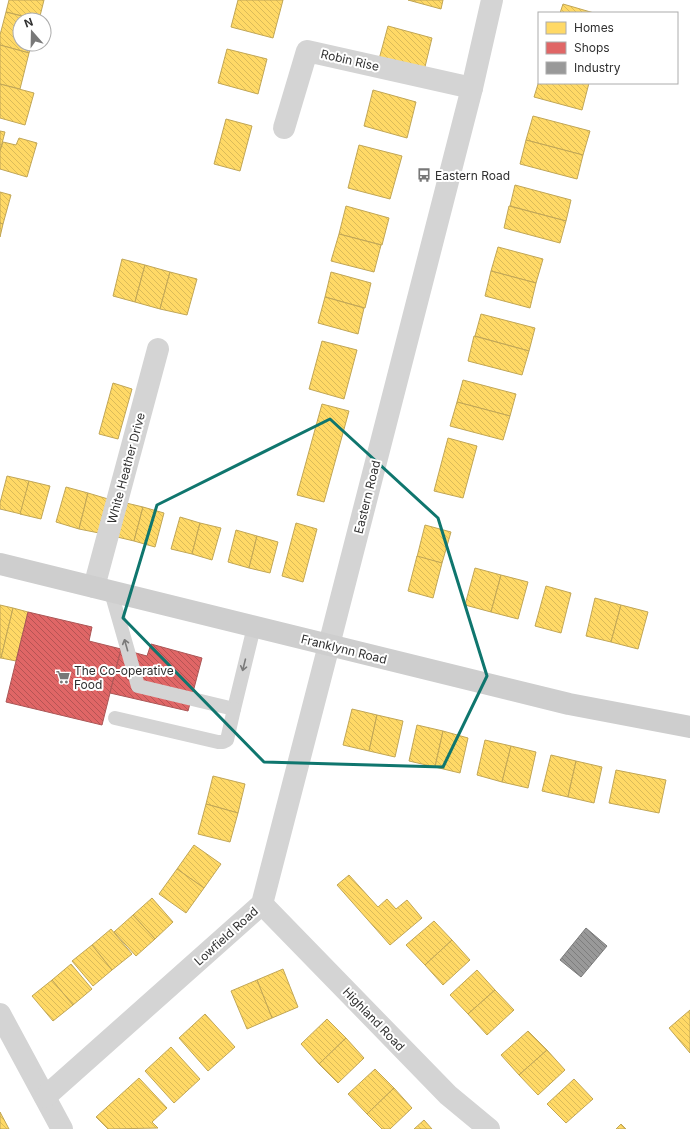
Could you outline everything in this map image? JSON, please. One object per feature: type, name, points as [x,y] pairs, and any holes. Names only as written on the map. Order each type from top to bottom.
[{"type":"main road","name":"Franklynn Road","points":[[0,564],[569,704],[690,727]]},
{"type":"street","name":"Eastern Road","points":[[329,645],[472,88],[492,0]]},
{"type":"street","name":"Robin Rise","points":[[284,128],[307,50],[472,88]]},
{"type":"street","name":"White Heather Drive","points":[[102,590],[158,349]]},
{"type":"street","name":"Lowfield Road","points":[[45,1097],[262,904],[329,645]]},
{"type":"street","name":"Highland Road","points":[[262,904],[448,1095],[489,1129]]},
{"type":"street","points":[[0,1014],[62,1129]]},
{"type":"lane","points":[[102,590],[138,686],[234,709]]},
{"type":"lane","points":[[115,718],[218,742],[227,740],[254,627]]},
{"type":"highlighted area","points":[[330,419],[438,518],[487,676],[443,767],[264,762],[123,618],[157,505]]},
{"type":"building: Homes","points":[[9,0],[44,0],[41,12],[12,12],[12,13],[6,12]]},
{"type":"building: Homes","points":[[238,0],[283,0],[273,38],[231,27]]},
{"type":"building: Homes","points":[[408,0],[443,0],[441,9]]},
{"type":"building: Homes","points":[[563,4],[591,12],[560,12]]},
{"type":"building: Homes","points":[[6,12],[12,14],[12,48],[0,45],[0,35]]},
{"type":"building: Homes","points":[[388,26],[432,38],[423,75],[378,63]]},
{"type":"building: Homes","points":[[0,45],[12,48],[12,52],[29,53],[20,89],[0,84]]},
{"type":"building: Homes","points":[[227,49],[267,59],[258,94],[218,83]]},
{"type":"building: Homes","points":[[0,84],[34,93],[25,125],[0,118]]},
{"type":"building: Homes","points":[[538,84],[589,84],[582,110],[534,97]]},
{"type":"building: Homes","points":[[373,90],[416,102],[407,138],[364,126]]},
{"type":"building: Homes","points":[[533,116],[590,131],[583,155],[526,140]]},
{"type":"building: Homes","points":[[226,119],[252,126],[240,171],[214,164]]},
{"type":"building: Homes","points":[[0,131],[5,132],[0,151]]},
{"type":"building: Homes","points":[[19,138],[37,143],[27,177],[0,169],[0,151],[3,142],[16,145]]},
{"type":"building: Homes","points":[[526,140],[583,155],[577,179],[520,164]]},
{"type":"building: Homes","points":[[359,145],[402,156],[390,199],[348,188]]},
{"type":"building: Homes","points":[[515,185],[571,200],[566,221],[510,206]]},
{"type":"building: Homes","points":[[0,192],[11,195],[3,224],[0,223]]},
{"type":"building: Homes","points":[[346,206],[389,218],[382,245],[339,234]]},
{"type":"building: Homes","points":[[509,206],[566,221],[560,243],[504,228]]},
{"type":"building: Homes","points":[[0,223],[3,224],[0,237]]},
{"type":"building: Homes","points":[[339,234],[381,245],[374,272],[331,261]]},
{"type":"building: Homes","points":[[498,247],[543,259],[536,283],[491,271]]},
{"type":"building: Homes","points":[[122,259],[145,265],[135,302],[113,296]]},
{"type":"building: Homes","points":[[145,265],[170,272],[160,309],[135,302]]},
{"type":"building: Homes","points":[[491,271],[536,283],[530,308],[485,296]]},
{"type":"building: Homes","points":[[170,272],[197,279],[187,315],[160,309]]},
{"type":"building: Homes","points":[[331,272],[371,283],[365,308],[325,297]]},
{"type":"building: Homes","points":[[325,297],[364,308],[358,334],[318,323]]},
{"type":"building: Homes","points":[[481,314],[535,328],[529,351],[475,336]]},
{"type":"building: Homes","points":[[474,336],[529,351],[522,375],[468,361]]},
{"type":"building: Homes","points":[[322,341],[357,350],[344,399],[309,389]]},
{"type":"building: Homes","points":[[463,380],[516,394],[510,416],[457,402]]},
{"type":"building: Homes","points":[[113,383],[132,389],[118,439],[99,434]]},
{"type":"building: Homes","points":[[457,402],[510,416],[503,440],[450,426]]},
{"type":"building: Homes","points":[[322,404],[349,411],[324,502],[297,495]]},
{"type":"building: Homes","points":[[448,438],[477,446],[463,498],[434,491]]},
{"type":"building: Homes","points":[[7,476],[29,481],[21,514],[0,509],[0,503]]},
{"type":"building: Homes","points":[[29,481],[50,486],[41,519],[20,514]]},
{"type":"building: Homes","points":[[66,487],[88,493],[79,529],[56,522]]},
{"type":"building: Homes","points":[[88,493],[108,499],[99,533],[79,529]]},
{"type":"building: Homes","points":[[122,502],[143,507],[134,541],[113,536]]},
{"type":"building: Homes","points":[[143,507],[164,513],[155,547],[134,541]]},
{"type":"building: Homes","points":[[180,517],[200,523],[192,554],[171,549]]},
{"type":"building: Homes","points":[[200,523],[221,528],[212,560],[192,554]]},
{"type":"building: Homes","points":[[296,523],[317,529],[303,582],[282,576]]},
{"type":"building: Homes","points":[[425,525],[451,532],[442,563],[417,557]]},
{"type":"building: Homes","points":[[236,530],[257,536],[249,568],[228,562]]},
{"type":"building: Homes","points":[[257,536],[278,542],[270,573],[249,568]]},
{"type":"building: Homes","points":[[417,556],[442,563],[433,598],[408,591]]},
{"type":"building: Homes","points":[[475,568],[501,575],[491,612],[465,605]]},
{"type":"building: Homes","points":[[501,575],[528,582],[518,619],[491,612]]},
{"type":"building: Homes","points":[[546,586],[571,593],[561,633],[535,626]]},
{"type":"building: Homes","points":[[595,598],[621,605],[611,642],[586,636]]},
{"type":"building: Homes","points":[[0,605],[13,608],[1,658],[0,658]]},
{"type":"building: Homes","points":[[621,605],[648,612],[638,649],[611,642]]},
{"type":"building: Homes","points":[[13,608],[28,612],[16,661],[1,658]]},
{"type":"building: Homes","points":[[352,709],[377,715],[369,751],[343,745]]},
{"type":"building: Homes","points":[[377,715],[403,721],[395,757],[369,751]]},
{"type":"building: Homes","points":[[417,725],[443,731],[435,767],[409,761]]},
{"type":"building: Homes","points":[[443,731],[468,738],[460,773],[435,767]]},
{"type":"building: Homes","points":[[485,740],[511,746],[502,782],[477,775]]},
{"type":"building: Homes","points":[[511,746],[536,752],[528,788],[502,782]]},
{"type":"building: Homes","points":[[551,755],[576,761],[568,797],[542,791]]},
{"type":"building: Homes","points":[[576,761],[602,767],[594,803],[568,797]]},
{"type":"building: Homes","points":[[616,770],[666,780],[659,813],[609,803]]},
{"type":"building: Homes","points":[[213,776],[245,784],[238,813],[206,804]]},
{"type":"building: Homes","points":[[206,804],[238,813],[230,842],[198,834]]},
{"type":"building: Homes","points":[[194,845],[221,864],[204,888],[177,869]]},
{"type":"building: Homes","points":[[177,869],[204,888],[186,913],[159,894]]},
{"type":"building: Homes","points":[[349,875],[378,907],[387,899],[396,909],[407,900],[422,918],[390,945],[337,885]]},
{"type":"building: Homes","points":[[152,898],[173,922],[155,939],[133,915]]},
{"type":"building: Homes","points":[[133,915],[155,939],[136,956],[114,932]]},
{"type":"building: Homes","points":[[434,921],[452,940],[425,965],[406,945]]},
{"type":"building: Homes","points":[[111,929],[132,954],[112,970],[92,945]]},
{"type":"building: Homes","points":[[452,940],[470,960],[443,985],[425,965]]},
{"type":"building: Homes","points":[[92,945],[112,970],[93,986],[72,961]]},
{"type":"building: Homes","points":[[71,964],[92,989],[73,1005],[52,980]]},
{"type":"building: Homes","points":[[283,969],[298,1007],[272,1018],[257,980]]},
{"type":"building: Homes","points":[[477,970],[495,990],[468,1014],[450,995]]},
{"type":"building: Homes","points":[[52,980],[73,1005],[53,1021],[32,996]]},
{"type":"building: Homes","points":[[257,980],[272,1018],[247,1029],[231,991]]},
{"type":"building: Homes","points":[[495,990],[514,1010],[487,1035],[468,1014]]},
{"type":"building: Homes","points":[[690,1010],[690,1053],[669,1028]]},
{"type":"building: Homes","points":[[205,1014],[235,1047],[208,1071],[179,1038]]},
{"type":"building: Homes","points":[[327,1019],[346,1038],[319,1064],[301,1044]]},
{"type":"building: Homes","points":[[528,1031],[547,1050],[519,1075],[501,1055]]},
{"type":"building: Homes","points":[[346,1038],[364,1058],[338,1083],[319,1064]]},
{"type":"building: Homes","points":[[171,1047],[200,1079],[174,1103],[145,1071]]},
{"type":"building: Homes","points":[[547,1050],[565,1070],[538,1095],[519,1075]]},
{"type":"building: Homes","points":[[375,1069],[394,1088],[367,1114],[348,1094]]},
{"type":"building: Homes","points":[[139,1078],[167,1108],[152,1122],[158,1128],[108,1129],[96,1117]]},
{"type":"building: Homes","points":[[574,1079],[593,1099],[566,1123],[547,1104]]},
{"type":"building: Homes","points":[[394,1088],[412,1108],[390,1129],[382,1129],[367,1114]]},
{"type":"building: Homes","points":[[0,1112],[9,1129],[0,1129]]},
{"type":"building: Homes","points":[[424,1120],[432,1129],[414,1129]]},
{"type":"building: Homes","points":[[621,1124],[626,1129],[616,1129]]},
{"type":"building: Shops","name":"The Co-operative Food","points":[[28,612],[92,627],[89,641],[121,649],[102,725],[6,702]]},
{"type":"building: Shops","points":[[151,644],[202,658],[188,711],[110,693],[121,649],[147,656]]},
{"type":"building: Industry","points":[[586,928],[607,946],[581,977],[560,960]]},
{"type":"place","name":"Eastern Road","points":[[424,175]]},
{"type":"place","name":"The Co-operative Food","points":[[63,677]]}]
